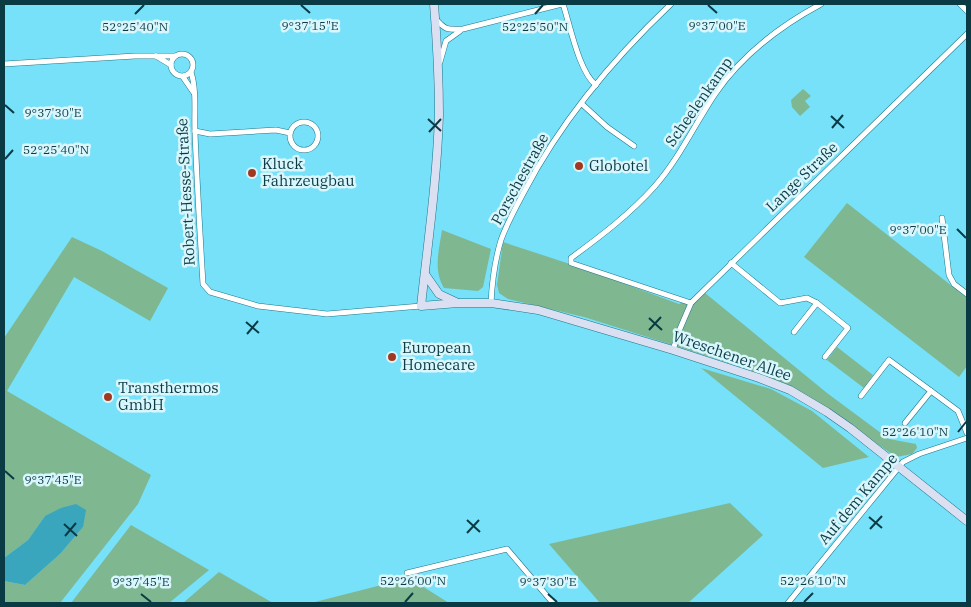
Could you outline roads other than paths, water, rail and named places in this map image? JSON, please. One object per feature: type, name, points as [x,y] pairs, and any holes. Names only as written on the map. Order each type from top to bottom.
[{"type":"street","points":[[421,306],[439,115],[434,4]]},
{"type":"street","points":[[435,18],[443,28],[449,30],[463,29],[562,4],[582,65],[587,76],[596,85]]},
{"type":"street","name":"Porschestraße","points":[[492,303],[496,263],[501,240],[550,148],[596,85],[640,34],[672,4]]},
{"type":"street","name":"Scheelenkamp","points":[[691,303],[571,263],[571,258],[619,222],[655,186],[716,94],[741,62],[773,34],[821,4]]},
{"type":"street","points":[[960,4],[967,11]]},
{"type":"street","points":[[438,67],[446,41],[463,29]]},
{"type":"street","name":"Lange Straße","points":[[673,350],[691,303],[967,34]]},
{"type":"street","points":[[4,64],[135,56],[175,56],[182,54],[190,58],[193,63],[191,72],[183,76]]},
{"type":"street","points":[[156,56],[171,65]]},
{"type":"street","points":[[175,56],[171,65],[173,72],[183,76],[194,93]]},
{"type":"street","name":"Robert-Hesse-Straße","points":[[191,72],[195,85],[194,131],[203,284],[206,289],[210,292],[258,306],[327,314],[421,306]]},
{"type":"street","points":[[582,104],[634,146]]},
{"type":"street","points":[[303,122],[315,128],[318,138],[313,147],[304,150],[294,146],[290,133],[295,125],[303,122]]},
{"type":"street","points":[[194,131],[210,134],[276,130],[290,133]]},
{"type":"street","points":[[942,218],[949,276],[954,284],[967,294]]},
{"type":"street","points":[[731,263],[780,303],[807,298],[817,303],[848,328],[825,357]]},
{"type":"street","points":[[425,274],[439,294],[458,303]]},
{"type":"street","name":"Wreschener Allee","points":[[421,306],[492,303],[547,313],[673,350],[790,390],[827,412],[967,522]]},
{"type":"street","points":[[794,332],[817,303]]},
{"type":"street","points":[[861,396],[890,360],[958,411],[967,433]]},
{"type":"street","points":[[905,423],[931,391]]},
{"type":"street","name":"Auf dem Kampe","points":[[788,603],[906,459],[967,438]]},
{"type":"street","points":[[407,572],[507,549],[553,603]]},
{"type":"water","points":[[76,504],[86,510],[83,527],[60,554],[25,585],[4,581],[4,558],[28,540],[45,516],[61,508]]},
{"type":"place","name":"Globotel","points":[[579,166]]},
{"type":"place","name":"Kluck Fahrzeugbau","points":[[252,173]]},
{"type":"place","name":"European Homecare","points":[[392,357]]},
{"type":"place","name":"Transthermos GmbH","points":[[108,397]]}]
